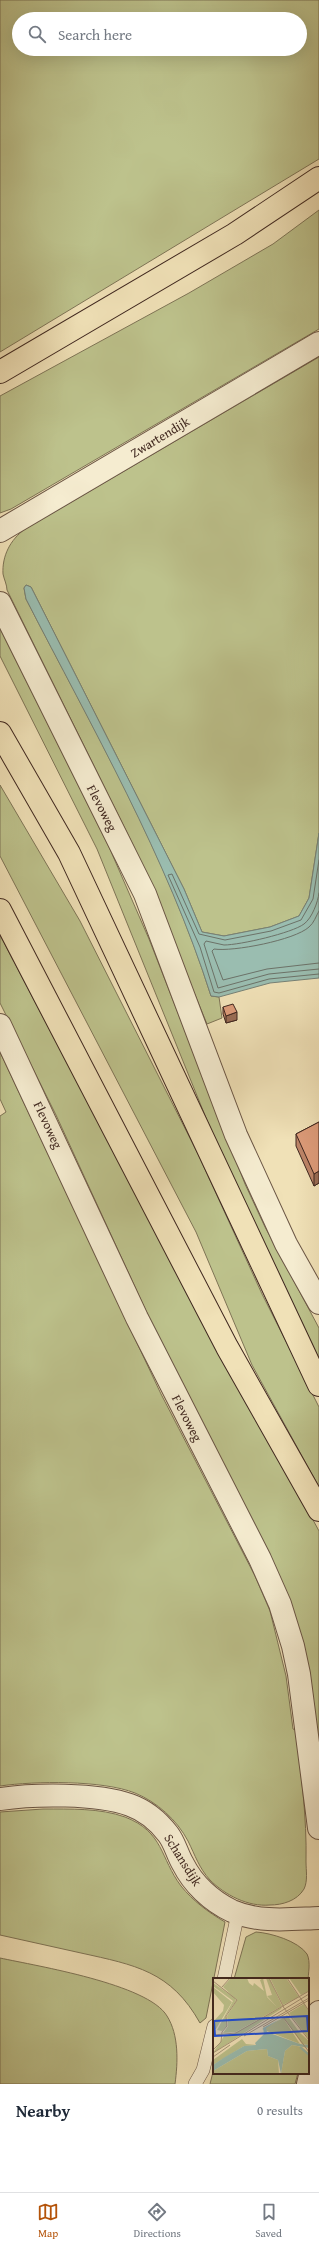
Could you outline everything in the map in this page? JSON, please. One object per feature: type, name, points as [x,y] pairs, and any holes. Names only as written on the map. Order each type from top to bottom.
[{"type":"highway","points":[[0,372],[235,234],[319,178]]},
{"type":"highway","points":[[0,733],[70,853],[319,1385]]},
{"type":"highway","points":[[0,910],[227,1347],[319,1510]]},
{"type":"street","name":"Zwartendijk","points":[[0,531],[319,343]]},
{"type":"street","name":"Flevoweg","points":[[0,603],[146,894],[236,1135],[286,1244],[319,1303]]},
{"type":"street","name":"Flevoweg","points":[[0,1025],[137,1318],[260,1559],[280,1604],[293,1646],[299,1674],[319,1828]]},
{"type":"street","name":"Schansdijk","points":[[0,1799],[70,1797],[114,1800],[130,1805],[146,1813],[168,1834],[190,1877],[215,1901],[238,1913],[266,1919],[319,1918]]},
{"type":"street","points":[[308,2084],[314,2059],[319,2012]]},
{"type":"lane","points":[[224,1978],[238,1913]]},
{"type":"lane","points":[[195,2084],[203,2070],[213,2030]]},
{"type":"green space","points":[[0,0],[319,0],[319,159],[0,352]]},
{"type":"green space","points":[[319,210],[319,329],[11,509],[0,513],[0,396],[189,293],[273,244]]},
{"type":"green space","points":[[319,357],[319,833],[309,898],[299,916],[270,927],[224,936],[202,932],[184,889],[31,587],[26,585],[24,588],[26,599],[102,744],[151,843],[193,945],[211,996],[219,997],[222,1018],[207,1024],[134,847],[7,590],[3,574],[4,561],[11,543],[25,529]]},
{"type":"green space","points":[[0,628],[109,847],[149,939],[245,1184],[265,1227],[319,1328],[319,1363],[217,1145],[97,849],[0,656]]},
{"type":"green space","points":[[0,785],[80,921],[198,1154],[262,1294],[319,1407],[319,1487],[252,1365],[196,1232],[0,856]]},
{"type":"green space","points":[[0,935],[98,1122],[319,1531],[319,1748],[311,1681],[301,1636],[157,1335],[56,1115],[0,1003]]},
{"type":"green space","points":[[0,1052],[161,1394],[255,1576],[270,1611],[286,1676],[293,1729],[296,1730],[306,1829],[306,1883],[301,1893],[289,1902],[270,1905],[253,1904],[237,1899],[223,1891],[210,1880],[203,1871],[183,1833],[166,1812],[151,1801],[135,1793],[105,1786],[68,1783],[31,1783],[0,1786],[0,1116],[6,1112],[0,1099]]},
{"type":"green space","points":[[64,1809],[105,1812],[125,1817],[138,1823],[147,1830],[160,1847],[174,1876],[181,1886],[201,1906],[225,1922],[206,2018],[200,2023],[189,2006],[177,1992],[164,1981],[150,1973],[100,1957],[0,1935],[0,1812]]},
{"type":"green space","points":[[256,1932],[269,1934],[284,1938],[297,1945],[307,1954],[309,1961],[308,1978],[234,1978],[246,1937]]},
{"type":"green space","points":[[0,1958],[90,1978],[138,1995],[156,2005],[167,2016],[171,2023],[176,2040],[177,2067],[175,2084],[0,2084]]},
{"type":"green space","points":[[213,2072],[213,2074],[298,2074],[295,2084],[210,2084]]},
{"type":"water","points":[[26,585],[31,587],[184,889],[202,932],[224,936],[270,927],[299,916],[309,898],[319,833],[319,978],[270,983],[219,997],[211,996],[173,893],[151,843],[26,599],[24,588]]},
{"type":"building","points":[[233,1004],[237,1012],[226,1016],[223,1007]]},
{"type":"building","points":[[319,1122],[319,1171],[314,1174],[296,1134]]}]
